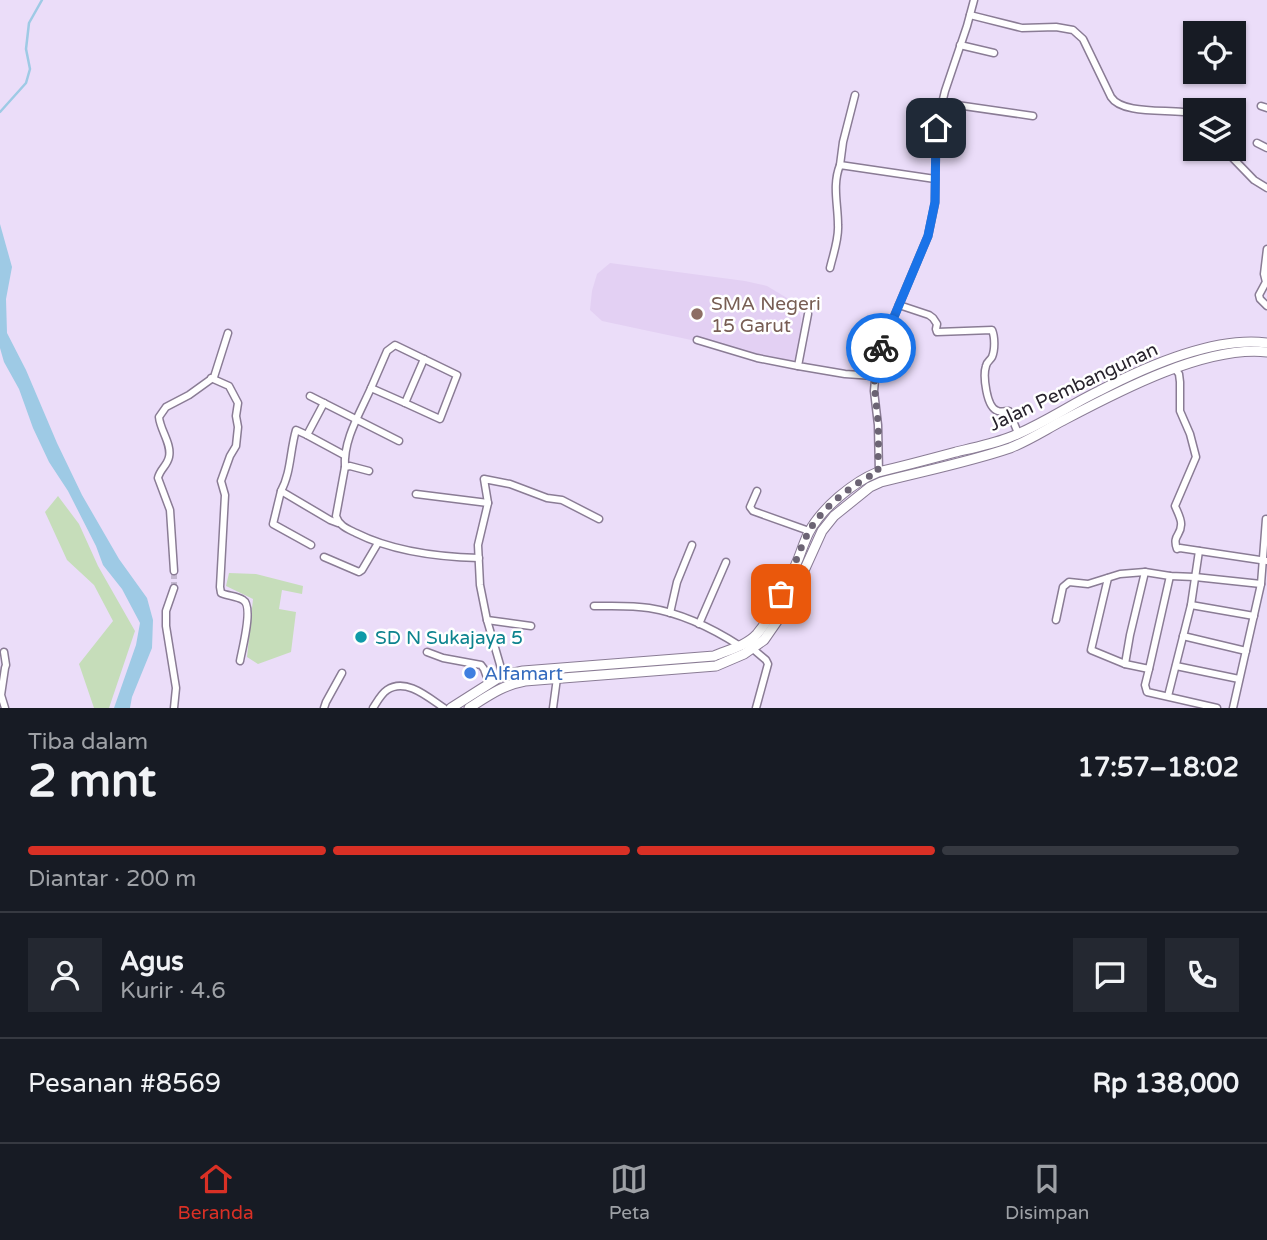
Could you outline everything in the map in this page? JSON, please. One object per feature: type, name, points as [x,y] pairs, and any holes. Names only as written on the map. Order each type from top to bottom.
[{"type":"main road","name":"Jalan Pembangunan","points":[[451,708],[503,675],[523,671],[578,672],[716,666],[744,654],[769,635],[798,583],[817,540],[834,516],[880,477],[1009,438],[1051,417],[1175,369],[1211,346],[1267,343]]},
{"type":"main road","name":"Jalan Pembangunan","points":[[469,708],[510,684],[557,678],[578,672],[714,656],[740,646],[757,634],[773,609],[809,531],[826,509],[865,478],[880,477],[1012,447],[1140,371],[1231,352],[1267,352]]},
{"type":"street","points":[[880,477],[874,391],[877,357],[928,236],[935,202],[936,128],[974,0]]},
{"type":"street","points":[[970,15],[1022,28],[1056,27],[1073,30],[1083,40],[1117,104],[1183,113]]},
{"type":"street","points":[[960,45],[994,53]]},
{"type":"street","points":[[830,268],[838,226],[836,174],[855,95]]},
{"type":"street","points":[[943,103],[1033,116]]},
{"type":"street","points":[[1257,143],[1267,148]]},
{"type":"street","points":[[1236,161],[1254,180],[1267,188]]},
{"type":"street","points":[[840,165],[935,179]]},
{"type":"street","points":[[1267,249],[1264,274],[1267,282],[1259,295],[1267,306]]},
{"type":"street","points":[[899,305],[933,318],[937,324],[937,332],[992,330],[993,355],[986,365],[988,397],[996,411],[1009,411],[1018,433]]},
{"type":"street","points":[[798,366],[808,314]]},
{"type":"street","points":[[174,572],[170,510],[158,478],[170,455],[159,416],[166,407],[214,377],[228,333]]},
{"type":"street","points":[[697,340],[757,358],[845,374],[874,376]]},
{"type":"street","points":[[339,523],[336,516],[345,467],[344,454],[357,420],[387,351],[395,345],[457,374],[440,419],[371,388]]},
{"type":"street","points":[[405,403],[424,359]]},
{"type":"street","points":[[1175,369],[1179,373],[1180,411],[1196,457],[1175,506],[1181,523],[1175,543],[1177,549],[1265,561]]},
{"type":"street","points":[[211,379],[229,386],[238,406],[236,446],[221,481],[225,495],[220,587],[221,593],[241,599],[247,604],[240,661]]},
{"type":"street","points":[[310,396],[399,441]]},
{"type":"street","points":[[307,435],[324,403]]},
{"type":"street","points":[[311,545],[273,524],[281,491],[287,480],[296,430],[344,454]]},
{"type":"street","points":[[345,467],[369,471]]},
{"type":"street","points":[[503,675],[480,585],[478,545],[488,503],[484,481],[486,478],[547,498],[562,500],[599,519]]},
{"type":"street","points":[[281,491],[330,520],[378,543],[397,549],[479,558]]},
{"type":"street","points":[[757,491],[750,507],[753,511],[809,531]]},
{"type":"street","points":[[416,494],[488,503]]},
{"type":"street","points":[[1234,707],[1265,561],[1266,519]]},
{"type":"street","points":[[324,558],[359,572],[378,543]]},
{"type":"street","points":[[670,612],[677,582],[692,545]]},
{"type":"street","points":[[1168,696],[1191,605],[1199,551]]},
{"type":"street","points":[[699,624],[726,562]]},
{"type":"street","points":[[1056,620],[1063,587],[1069,582],[1088,583],[1120,574],[1145,572],[1261,584]]},
{"type":"street","points":[[1125,664],[1145,572]]},
{"type":"street","points":[[1170,576],[1145,685],[1147,692],[1217,708]]},
{"type":"street","points":[[1108,578],[1090,649],[1125,664],[1149,669]]},
{"type":"street","points":[[174,588],[166,611],[176,688],[174,708]]},
{"type":"street","points":[[1191,605],[1254,616]]},
{"type":"street","points":[[594,606],[646,607],[670,612],[740,646]]},
{"type":"street","points":[[487,620],[531,626]]},
{"type":"street","points":[[1183,636],[1246,651]]},
{"type":"street","points":[[753,649],[768,664],[756,708]]},
{"type":"street","points":[[4,652],[6,665],[1,695],[5,708]]},
{"type":"street","points":[[427,652],[481,665],[489,683]]},
{"type":"street","points":[[1177,666],[1239,679]]},
{"type":"street","points":[[324,708],[342,673]]},
{"type":"street","points":[[553,708],[557,678]]},
{"type":"street","points":[[373,708],[384,691],[392,687],[407,687],[417,690],[444,708]]},
{"type":"shaded area","name":"SMA Negeri 15 Garut","points":[[610,263],[767,286],[792,301],[799,311],[800,350],[796,359],[790,361],[602,321],[590,310],[592,291],[597,274]]},
{"type":"green space","points":[[58,496],[79,524],[98,566],[135,631],[109,708],[94,708],[79,664],[113,621],[94,585],[67,560],[45,512]]},
{"type":"green space","points":[[229,573],[256,574],[303,586],[302,594],[282,590],[279,609],[296,612],[291,652],[258,664],[247,657],[253,599],[226,586]]},
{"type":"water","points":[[0,224],[12,267],[6,299],[7,333],[82,495],[119,559],[147,598],[153,620],[152,648],[130,708],[114,708],[136,645],[140,623],[122,589],[103,565],[68,491],[49,462],[0,348]]},
{"type":"waterway","points":[[0,112],[26,83],[30,69],[26,49],[29,23],[42,0]]},
{"type":"tunnel","points":[[174,571],[174,588]]},
{"type":"way so far","points":[[781,594],[809,531],[826,509],[865,478],[878,472],[874,376],[881,348]]},
{"type":"place","name":"SMA Negeri 15 Garut","points":[[697,314]]},
{"type":"place","name":"SD N Sukajaya 5","points":[[361,637]]},
{"type":"place","name":"Alfamart","points":[[470,673]]},
{"type":"route","points":[[881,348],[928,236],[935,202],[936,128]]}]
